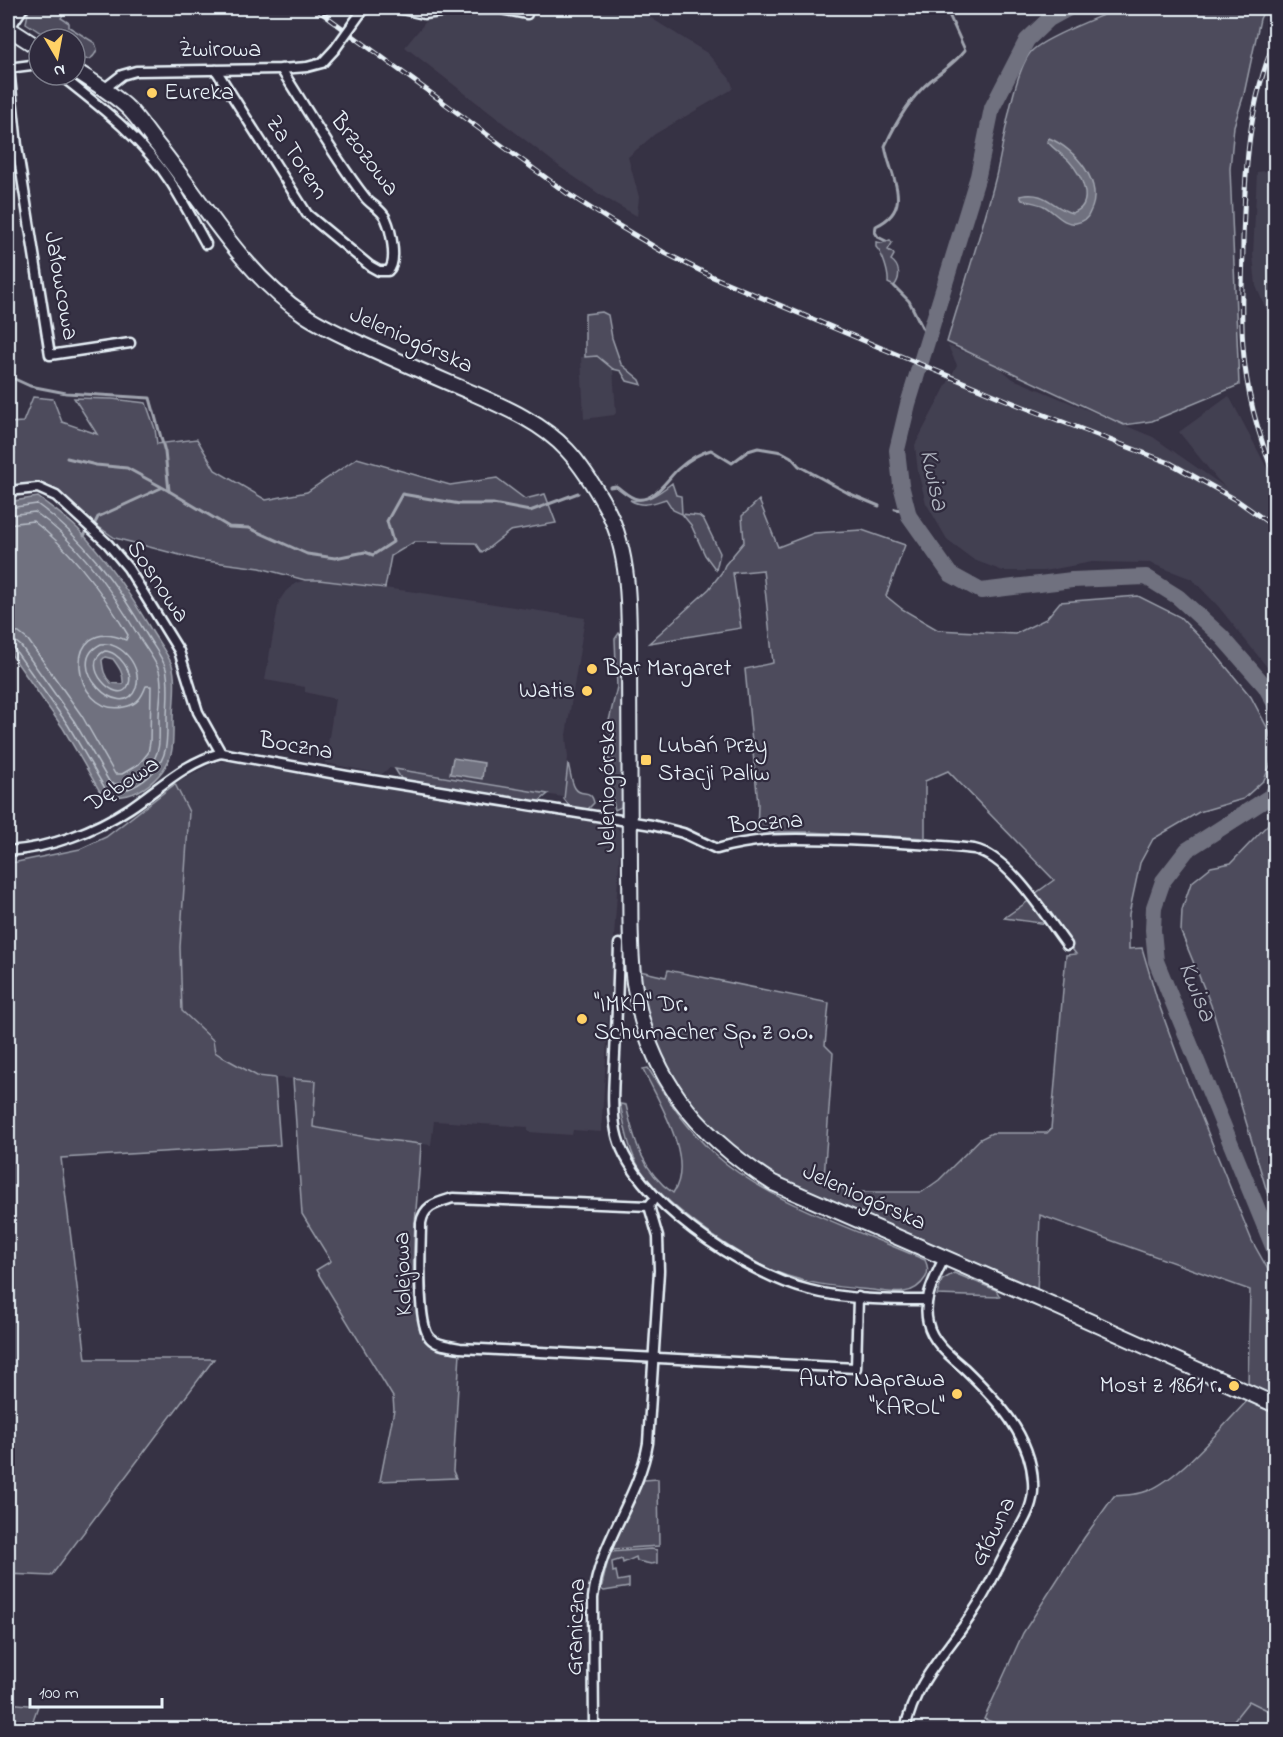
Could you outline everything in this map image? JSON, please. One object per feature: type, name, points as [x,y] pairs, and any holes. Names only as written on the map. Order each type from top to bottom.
[{"type":"main road","points":[[8,29],[27,41]]},
{"type":"main road","name":"Jeleniogórska","points":[[87,78],[128,109],[183,177],[250,267],[278,295],[308,317],[342,335],[500,405],[534,423],[565,447],[582,467],[609,512],[617,534],[626,584],[630,721],[629,821],[632,959],[639,1008],[647,1036],[657,1060],[689,1113],[715,1141],[734,1157],[772,1182],[1275,1405]]},
{"type":"street","points":[[8,29],[22,8]]},
{"type":"street","points":[[397,8],[424,14],[455,9],[501,9],[527,14]]},
{"type":"street","name":"Żwirowa","points":[[104,89],[122,75],[136,70],[281,69],[317,65],[326,60],[363,11]]},
{"type":"street","name":"Jałowcowa","points":[[27,66],[8,68],[12,147],[50,355],[130,343]]},
{"type":"street","name":"Brzozowa","points":[[281,69],[364,197],[385,216],[393,261],[388,271]]},
{"type":"street","name":"Za Torem","points":[[216,70],[307,214],[370,266],[379,271],[388,271]]},
{"type":"street","points":[[75,87],[113,117],[155,162],[171,183],[206,244]]},
{"type":"street","name":"Sosnowa","points":[[8,491],[38,488],[56,496],[108,544],[128,568],[179,651],[198,712],[221,753]]},
{"type":"street","name":"Boczna","points":[[221,753],[347,776],[629,821],[683,833],[717,849],[748,841],[782,838],[885,842],[981,850],[988,853],[1009,872],[1067,945]]},
{"type":"street","name":"Dębowa","points":[[8,851],[70,837],[107,822],[201,758],[221,753]]},
{"type":"street","points":[[619,944],[613,1102],[616,1131],[627,1159],[640,1179],[681,1219],[733,1257],[762,1273],[811,1291],[858,1297],[927,1300]]},
{"type":"street","points":[[653,1358],[658,1237],[649,1206],[657,1197]]},
{"type":"street","name":"Kolejowa","points":[[649,1206],[453,1198],[427,1208],[422,1215],[421,1295],[425,1330],[430,1339],[438,1344],[460,1348],[856,1368],[858,1297]]},
{"type":"street","name":"Główna","points":[[905,1730],[917,1690],[976,1609],[1033,1500],[1033,1480],[1019,1433],[1006,1412],[935,1339],[928,1323],[927,1300],[944,1257]]},
{"type":"street","name":"Graniczna","points":[[594,1730],[593,1598],[595,1580],[605,1549],[644,1464],[648,1443],[653,1358]]},
{"type":"shaded area","points":[[29,8],[67,8],[61,18],[69,23],[69,27],[32,27],[26,23]]},
{"type":"shaded area","points":[[437,8],[635,8],[707,53],[730,79],[733,87],[655,134],[628,157],[639,197],[637,216],[602,196],[560,167],[405,47]]},
{"type":"shaded area","points":[[1119,8],[1265,8],[1260,19],[1244,94],[1234,126],[1230,169],[1239,385],[1152,421],[1124,425],[947,342],[990,201],[1013,96],[1024,64],[1030,53],[1045,41]]},
{"type":"shaded area","points":[[87,38],[95,43],[97,49],[88,59]]},
{"type":"shaded area","points":[[13,153],[20,188],[8,195],[8,154]]},
{"type":"shaded area","points":[[1276,170],[1275,330],[1256,286],[1253,255],[1257,172]]},
{"type":"shaded area","points":[[890,240],[892,243],[888,250],[894,255],[891,260],[898,272],[898,279],[894,286],[888,283],[885,264],[876,247],[876,242],[882,243]]},
{"type":"shaded area","points":[[602,312],[608,315],[612,338],[621,364],[640,380],[642,385],[627,381],[621,371],[613,369],[597,356],[585,357],[585,314]]},
{"type":"shaded area","points":[[948,346],[994,363],[1013,379],[1153,437],[1226,488],[1179,432],[1229,396],[1268,470],[1275,468],[1275,677],[1218,606],[1192,579],[1150,563],[1092,562],[1044,571],[1003,571],[974,560],[948,541],[926,503],[918,472],[915,445],[957,365]]},
{"type":"shaded area","points":[[597,356],[613,369],[616,413],[584,419],[581,357]]},
{"type":"shaded area","points":[[33,397],[53,399],[62,422],[97,434],[74,398],[146,403],[155,429],[157,444],[197,439],[215,470],[266,500],[307,492],[357,458],[450,485],[497,478],[525,499],[545,494],[556,523],[510,531],[482,553],[475,543],[414,542],[391,556],[385,588],[305,580],[260,568],[199,560],[115,538],[57,493],[8,488],[8,423],[23,422]]},
{"type":"shaded area","points":[[672,483],[676,495],[681,496],[682,514],[673,510],[666,499],[643,504],[630,500],[642,500],[652,496]]},
{"type":"shaded area","points":[[759,500],[778,547],[814,533],[862,530],[905,545],[886,596],[902,609],[938,630],[1015,634],[1046,619],[1060,602],[1138,596],[1180,617],[1213,651],[1251,697],[1269,731],[1274,756],[1264,780],[1243,799],[1199,812],[1153,839],[1140,863],[1129,914],[1129,949],[1142,948],[1157,999],[1186,1079],[1252,1241],[1275,1282],[1275,1396],[1248,1384],[1250,1290],[1040,1215],[1037,1293],[810,1193],[770,1173],[726,1143],[691,1106],[672,1078],[646,1017],[638,972],[640,971],[666,977],[668,970],[829,1003],[825,1045],[833,1053],[824,1178],[839,1188],[855,1192],[922,1192],[939,1180],[980,1139],[992,1133],[1047,1133],[1051,1129],[1066,955],[1076,954],[1032,896],[1054,880],[948,771],[925,781],[925,838],[808,832],[757,832],[758,804],[745,669],[773,663],[763,570],[733,573],[741,628],[649,643],[709,589],[744,542],[742,516]]},
{"type":"shaded area","points":[[682,514],[699,516],[704,520],[720,553],[716,570],[705,555],[691,525]]},
{"type":"shaded area","points":[[305,580],[416,592],[585,618],[566,735],[568,758],[563,797],[389,768],[382,774],[325,763],[335,699],[305,692],[305,687],[265,680],[279,601],[286,591],[296,583]]},
{"type":"shaded area","points":[[619,633],[622,637],[624,800],[622,800],[621,807],[615,810],[604,762],[607,758],[613,761],[612,735],[607,729],[617,687],[615,639]]},
{"type":"shaded area","points":[[217,761],[237,762],[611,824],[618,828],[621,833],[601,1132],[573,1130],[572,1135],[528,1132],[528,1127],[434,1121],[431,1145],[371,1138],[313,1127],[316,1081],[257,1076],[215,1052],[213,1040],[182,1011],[180,947],[189,813],[175,784]]},
{"type":"shaded area","points":[[568,763],[577,791],[591,795],[593,798],[594,803],[587,810],[571,808],[564,799]]},
{"type":"shaded area","points":[[395,769],[548,794],[538,802],[529,801],[402,780]]},
{"type":"shaded area","points":[[175,784],[189,812],[180,947],[182,1011],[213,1040],[215,1052],[257,1076],[275,1078],[280,1145],[61,1158],[86,1359],[214,1359],[51,1576],[8,1574],[8,863],[80,849],[106,837]]},
{"type":"shaded area","points":[[1275,817],[1276,1193],[1268,1195],[1211,1005],[1181,932],[1182,910],[1191,883],[1211,867],[1231,863]]},
{"type":"shaded area","points":[[1030,900],[1048,924],[1004,918]]},
{"type":"shaded area","points":[[648,1068],[685,1123],[712,1152],[734,1170],[759,1186],[814,1214],[925,1260],[928,1271],[924,1280],[911,1290],[896,1293],[830,1286],[787,1276],[761,1265],[730,1247],[679,1210],[640,1169],[625,1129],[620,1104],[626,1105],[636,1142],[647,1165],[662,1184],[673,1193],[679,1179],[678,1147],[665,1113],[643,1069]]},
{"type":"shaded area","points":[[293,1079],[316,1081],[313,1127],[371,1138],[421,1144],[414,1245],[415,1299],[419,1322],[430,1344],[442,1351],[460,1353],[453,1471],[456,1478],[380,1481],[394,1410],[393,1397],[316,1270],[331,1261],[302,1214]]},
{"type":"shaded area","points":[[954,1273],[996,1290],[1000,1297],[937,1295],[942,1280]]},
{"type":"shaded area","points":[[1247,1401],[1269,1411],[1275,1417],[1275,1714],[1249,1701],[1226,1730],[1014,1730],[984,1719],[1023,1633],[1114,1496],[1147,1491],[1173,1476]]},
{"type":"shaded area","points":[[658,1479],[659,1546],[613,1549],[610,1547],[644,1480]]},
{"type":"shaded area","points":[[657,1550],[657,1563],[637,1561],[636,1557],[623,1563],[622,1559],[612,1562],[613,1572],[616,1571],[618,1581],[629,1579],[629,1587],[604,1591],[601,1589],[610,1552]]},
{"type":"shaded area","points":[[1249,1701],[1275,1714],[1275,1729],[1226,1730]]},
{"type":"shaded area","points":[[8,1703],[38,1706],[30,1729],[8,1729]]},
{"type":"water","points":[[1049,138],[1059,143],[1077,159],[1085,168],[1090,179],[1094,190],[1094,201],[1088,216],[1081,222],[1067,222],[1044,206],[1022,200],[1020,196],[1037,195],[1072,213],[1080,209],[1084,203],[1084,189],[1078,173],[1069,161],[1047,141]]},
{"type":"water","points":[[38,497],[78,529],[118,579],[170,661],[175,685],[172,749],[168,762],[159,775],[140,791],[118,797],[102,795],[63,728],[8,650],[8,502]],"holes":[[[105,657],[113,659],[122,674],[123,684],[111,683],[104,673],[102,660]]]},
{"type":"water","points":[[453,758],[484,763],[482,779],[450,774]]},
{"type":"waterway","points":[[886,241],[878,237],[875,232],[876,226],[888,219],[895,210],[897,191],[885,146],[899,119],[916,95],[965,50],[946,8]]},
{"type":"waterway","name":"Kwisa","points":[[1069,8],[1049,19],[1027,40],[992,108],[978,176],[908,404],[897,450],[901,485],[909,516],[950,574],[981,591],[1072,580],[1146,577],[1178,597],[1222,637],[1265,686],[1276,706]]},
{"type":"waterway","points":[[894,286],[909,301],[928,339]]},
{"type":"waterway","points":[[8,376],[30,386],[66,393],[150,398],[165,452],[169,491],[229,527],[249,528],[307,554],[335,558],[365,552],[373,555],[393,542],[387,521],[402,494],[460,504],[493,504],[530,511],[578,493]]},
{"type":"waterway","points":[[610,487],[616,486],[632,497],[643,499],[655,493],[682,466],[702,453],[711,450],[732,463],[748,451],[758,448],[782,452],[791,457],[799,466],[848,493],[879,506]]},
{"type":"waterway","points":[[8,452],[14,453]]},
{"type":"waterway","points":[[67,458],[96,465],[127,468],[169,491]]},
{"type":"waterway","points":[[95,523],[98,517],[161,488]]},
{"type":"waterway","points":[[895,509],[908,511]]},
{"type":"waterway","points":[[84,536],[87,531]]},
{"type":"waterway","name":"Kwisa","points":[[1276,789],[1271,796],[1187,850],[1163,881],[1154,907],[1153,930],[1156,961],[1276,1254]]},
{"type":"railway","points":[[315,8],[568,194],[663,252],[713,277],[879,347],[1016,404],[1170,463],[1238,501],[1276,528]]},
{"type":"railway","points":[[1276,38],[1259,87],[1250,138],[1245,188],[1242,306],[1242,333],[1250,397],[1258,430],[1276,479]]},
{"type":"place","name":"Eureka","points":[[152,93]]},
{"type":"place","name":"Bar Margaret","points":[[592,669]]},
{"type":"place","name":"Watis","points":[[587,691]]},
{"type":"place","name":"Lubań Przy Stacji Paliw","points":[[646,760]]},
{"type":"place","name":"\"IMKA\" Dr. Schumacher Sp. z o.o.","points":[[582,1019]]},
{"type":"place","name":"Most z 1861 r.","points":[[1234,1386]]},
{"type":"place","name":"Auto Naprawa \"KAROL\"","points":[[957,1394]]}]
